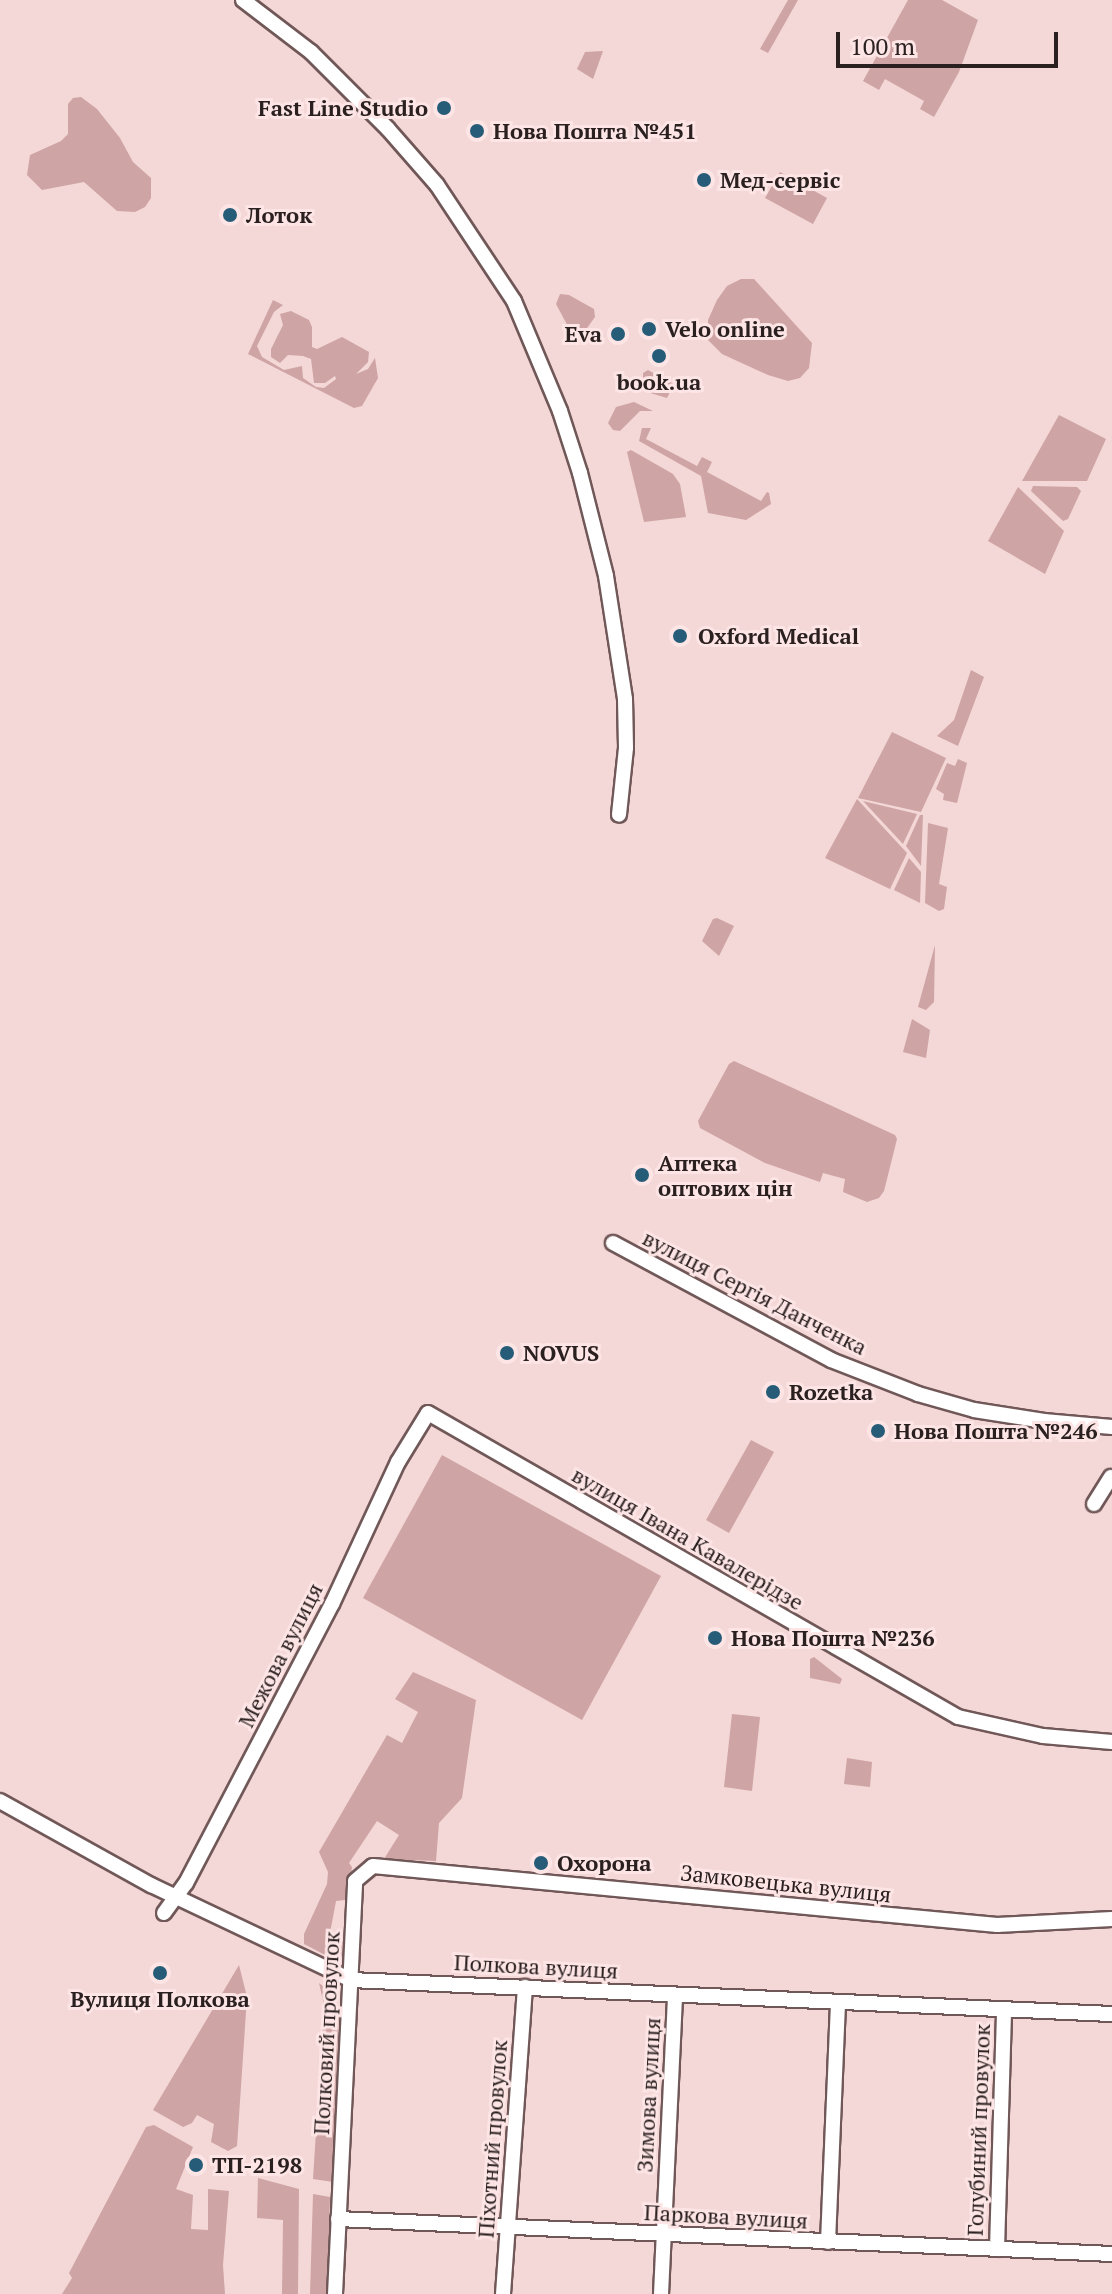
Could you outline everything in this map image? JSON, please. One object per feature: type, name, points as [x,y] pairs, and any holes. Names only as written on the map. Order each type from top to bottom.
[{"type":"street","points":[[243,0],[311,52],[388,129],[437,185],[514,301],[564,423],[606,576],[625,699],[626,748],[619,815]]},
{"type":"street","name":"вулиця Сергія Данченка","points":[[613,1243],[831,1360],[918,1394],[974,1410],[1112,1427]]},
{"type":"street","name":"вулиця Івана Кавалерідзе","points":[[428,1413],[958,1717],[1043,1736],[1112,1742]]},
{"type":"street","name":"Межова вулиця","points":[[164,1913],[177,1896],[332,1604],[398,1462],[428,1413]]},
{"type":"street","points":[[1094,1504],[1111,1477]]},
{"type":"street","name":"Полкова вулиця","points":[[0,1801],[151,1885],[351,1980],[1112,2014]]},
{"type":"street","name":"Замковецька вулиця","points":[[362,1872],[373,1866],[389,1865],[997,1925],[1112,1919]]},
{"type":"street","name":"Полковий провулок","points":[[335,2294],[355,1881],[362,1872]]},
{"type":"street","name":"Піхотний провулок","points":[[503,2294],[525,1987]]},
{"type":"street","name":"Зимова вулиця","points":[[661,2294],[675,1995]]},
{"type":"street","points":[[828,2242],[838,2004]]},
{"type":"street","name":"Голубиний провулок","points":[[997,2249],[1004,2011]]},
{"type":"street","name":"Паркова вулиця","points":[[338,2219],[507,2224],[663,2235],[1112,2254]]},
{"type":"shaded area","points":[[788,0],[798,0],[768,53],[760,49]]},
{"type":"shaded area","points":[[908,0],[942,0],[978,20],[959,72],[934,117],[920,109],[924,101],[885,79],[879,90],[863,81]]},
{"type":"shaded area","points":[[603,51],[593,79],[577,69],[585,52]]},
{"type":"shaded area","points":[[81,97],[97,109],[120,138],[133,162],[151,178],[151,198],[145,207],[135,212],[117,211],[84,182],[42,190],[27,175],[30,155],[61,141],[68,134],[68,104],[73,98]]},
{"type":"shaded area","points":[[780,172],[827,198],[813,224],[765,198]]},
{"type":"shaded area","points":[[741,279],[754,279],[812,343],[809,368],[800,378],[788,381],[768,375],[722,354],[708,340],[708,320],[717,300],[727,286]]},
{"type":"shaded area","points":[[560,294],[569,295],[594,309],[595,317],[582,335],[572,334],[556,304]]},
{"type":"shaded area","points":[[273,300],[283,305],[274,312],[257,346],[262,357],[284,370],[302,366],[303,378],[316,387],[324,388],[336,379],[335,376],[325,383],[314,383],[311,359],[303,356],[288,355],[280,363],[271,357],[271,349],[283,325],[280,314],[291,311],[309,320],[312,347],[317,349],[342,337],[369,352],[368,362],[356,374],[368,369],[375,358],[378,378],[362,406],[354,408],[248,354]]},
{"type":"shaded area","points":[[648,370],[674,384],[667,398],[647,392],[643,386],[643,373]]},
{"type":"shaded area","points":[[634,402],[653,411],[640,411],[620,431],[613,430],[608,423],[616,407]]},
{"type":"shaded area","points":[[1059,415],[1106,439],[1087,481],[1022,481]]},
{"type":"shaded area","points":[[642,428],[651,428],[646,439],[697,466],[702,457],[712,462],[707,472],[761,501],[769,493],[771,504],[746,520],[708,513],[701,476],[639,441]]},
{"type":"shaded area","points":[[631,450],[673,474],[680,484],[686,517],[644,522],[627,452]]},
{"type":"shaded area","points":[[1033,486],[1077,487],[1081,491],[1068,519],[1063,521],[1031,491]]},
{"type":"shaded area","points":[[1018,487],[1064,531],[1045,574],[988,541]]},
{"type":"shaded area","points":[[971,670],[984,677],[958,746],[937,736],[954,720]]},
{"type":"shaded area","points":[[892,732],[946,758],[921,812],[858,798]]},
{"type":"shaded area","points":[[958,759],[967,763],[957,803],[943,800],[944,794],[936,789],[947,763],[955,766]]},
{"type":"shaded area","points":[[857,799],[907,853],[890,889],[825,858]]},
{"type":"shaded area","points":[[863,801],[917,814],[903,844]]},
{"type":"shaded area","points":[[920,815],[923,815],[921,866],[906,846]]},
{"type":"shaded area","points":[[928,823],[948,828],[939,884],[947,887],[944,909],[939,911],[925,903]]},
{"type":"shaded area","points":[[909,858],[921,872],[920,903],[894,890]]},
{"type":"shaded area","points":[[713,919],[734,926],[719,956],[702,941]]},
{"type":"shaded area","points":[[935,945],[934,1002],[926,1010],[918,1007]]},
{"type":"shaded area","points":[[912,1019],[930,1030],[926,1058],[903,1052]]},
{"type":"shaded area","points":[[734,1061],[895,1135],[897,1139],[884,1191],[879,1198],[867,1202],[843,1192],[845,1179],[823,1173],[820,1182],[765,1163],[700,1128],[698,1121],[729,1064]]},
{"type":"shaded area","points":[[751,1440],[774,1452],[729,1533],[706,1520]]},
{"type":"shaded area","points":[[442,1455],[661,1576],[582,1720],[363,1598]]},
{"type":"shaded area","points":[[814,1657],[842,1679],[840,1684],[810,1678],[810,1659]]},
{"type":"shaded area","points":[[413,1672],[476,1700],[462,1798],[439,1823],[436,1861],[384,1859],[399,1835],[377,1821],[349,1863],[352,1867],[349,1895],[345,1900],[336,1901],[330,1933],[346,1944],[343,1956],[331,1958],[304,1944],[304,1934],[327,1884],[328,1872],[319,1852],[387,1735],[402,1743],[418,1712],[395,1699]]},
{"type":"shaded area","points":[[732,1714],[760,1717],[752,1791],[724,1787]]},
{"type":"shaded area","points":[[847,1758],[872,1762],[870,1787],[844,1784]]},
{"type":"shaded area","points":[[239,1965],[247,1997],[237,2146],[228,2151],[211,2142],[214,2124],[197,2115],[192,2123],[183,2127],[153,2110]]},
{"type":"shaded area","points":[[319,1983],[333,1994],[339,2008],[333,2182],[313,2179],[324,2005]]},
{"type":"shaded area","points":[[154,2125],[193,2147],[176,2189],[193,2195],[191,2229],[208,2230],[208,2189],[229,2191],[223,2265],[225,2294],[62,2294],[72,2278],[69,2273],[146,2127]]},
{"type":"shaded area","points":[[258,2178],[299,2189],[298,2294],[282,2294],[283,2220],[257,2218]]},
{"type":"shaded area","points":[[313,2194],[330,2197],[327,2294],[310,2294]]},
{"type":"place","name":"Fast Line Studio","points":[[444,108]]},
{"type":"place","name":"Нова Пошта №451","points":[[477,131]]},
{"type":"place","name":"Мед-сервіс","points":[[704,180]]},
{"type":"place","name":"Лоток","points":[[230,215]]},
{"type":"place","name":"Velo online","points":[[649,329]]},
{"type":"place","name":"Eva","points":[[618,334]]},
{"type":"place","name":"book.ua","points":[[659,356]]},
{"type":"place","name":"Oxford Medical","points":[[680,636]]},
{"type":"place","name":"Аптека оптових цін","points":[[642,1175]]},
{"type":"place","name":"NOVUS","points":[[507,1353]]},
{"type":"place","name":"Rozetka","points":[[773,1392]]},
{"type":"place","name":"Нова Пошта №246","points":[[878,1431]]},
{"type":"place","name":"Нова Пошта №236","points":[[715,1638]]},
{"type":"place","name":"Охорона","points":[[541,1863]]},
{"type":"place","name":"Вулиця Полкова","points":[[160,1973]]},
{"type":"place","name":"ТП-2198","points":[[196,2165]]}]
